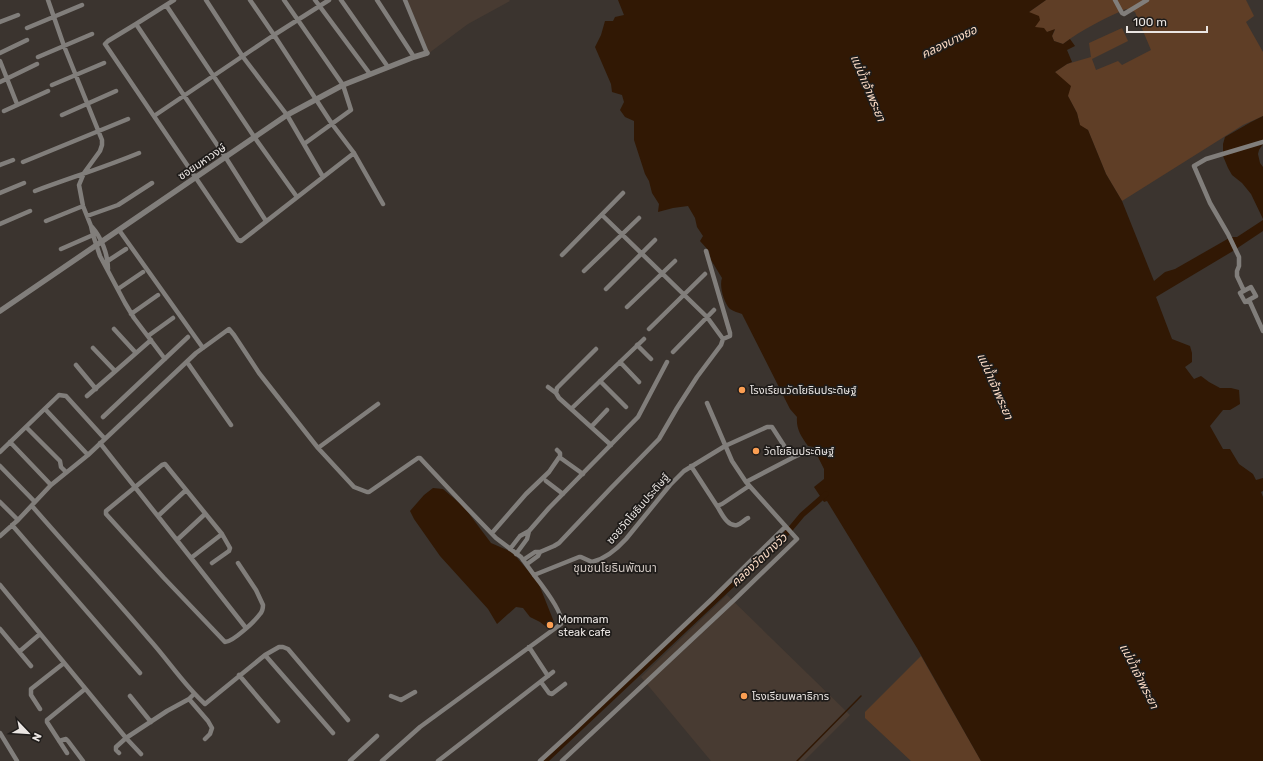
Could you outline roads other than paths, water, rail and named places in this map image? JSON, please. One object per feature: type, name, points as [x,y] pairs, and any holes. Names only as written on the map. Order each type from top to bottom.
[{"type":"street","points":[[48,0],[64,46],[102,140],[100,151],[84,173],[79,185],[83,206],[91,226],[93,236],[99,244]]},
{"type":"street","points":[[174,0],[105,44],[239,241],[354,153]]},
{"type":"street","points":[[206,0],[242,57],[287,115],[323,177]]},
{"type":"street","points":[[250,0],[332,124],[354,153],[383,204]]},
{"type":"street","points":[[284,0],[343,85],[351,110],[304,144]]},
{"type":"street","points":[[315,0],[370,74]]},
{"type":"street","points":[[154,116],[274,35],[329,0]]},
{"type":"street","points":[[341,0],[388,67]]},
{"type":"street","points":[[377,0],[414,57]]},
{"type":"street","points":[[405,0],[427,53]]},
{"type":"street","points":[[1115,0],[1124,14],[1147,0]]},
{"type":"street","points":[[27,28],[82,5]]},
{"type":"street","points":[[166,5],[255,138],[297,197]]},
{"type":"street","points":[[0,22],[18,15]]},
{"type":"street","points":[[136,24],[226,158],[266,221]]},
{"type":"street","points":[[38,57],[92,34]]},
{"type":"street","points":[[0,53],[28,40]]},
{"type":"street","name":"ซอยมหาวงษ์","points":[[0,311],[287,115],[343,85],[427,53]]},
{"type":"street","points":[[0,61],[17,104]]},
{"type":"street","points":[[52,85],[104,63]]},
{"type":"street","points":[[0,82],[37,64]]},
{"type":"street","points":[[4,111],[48,91]]},
{"type":"street","points":[[62,115],[116,91]]},
{"type":"street","points":[[23,162],[128,119]]},
{"type":"street","points":[[1244,291],[1237,276],[1239,257],[1210,203],[1194,166],[1202,160],[1263,142]]},
{"type":"street","points":[[35,191],[105,167],[138,153]]},
{"type":"street","points":[[0,165],[13,160]]},
{"type":"street","points":[[87,216],[118,205],[152,182]]},
{"type":"street","points":[[0,193],[24,183]]},
{"type":"street","points":[[562,255],[623,193]]},
{"type":"street","points":[[46,221],[83,206]]},
{"type":"street","points":[[0,224],[30,211]]},
{"type":"street","points":[[602,215],[707,317],[723,339]]},
{"type":"street","points":[[584,271],[639,218]]},
{"type":"street","points":[[91,226],[98,235],[99,244],[108,269],[131,314],[166,359]]},
{"type":"street","points":[[119,230],[203,348]]},
{"type":"street","points":[[61,249],[93,236]]},
{"type":"street","points":[[606,289],[655,240]]},
{"type":"street","points":[[106,262],[126,249]]},
{"type":"street","points":[[525,562],[535,552],[540,552],[559,543],[660,439],[677,408],[697,377],[721,345],[723,339],[730,336],[706,251]]},
{"type":"street","points":[[627,307],[675,261]]},
{"type":"street","points":[[118,289],[143,272]]},
{"type":"street","points":[[649,329],[705,274]]},
{"type":"street","points":[[1251,287],[1256,296],[1245,302],[1240,292],[1244,291],[1251,287]]},
{"type":"street","points":[[131,314],[158,294]]},
{"type":"street","points":[[1249,300],[1263,331]]},
{"type":"street","points":[[673,352],[714,310]]},
{"type":"street","points":[[87,396],[136,354],[149,338],[173,318]]},
{"type":"street","points":[[114,329],[136,354]]},
{"type":"street","points":[[0,536],[12,526],[51,485],[105,439],[187,362],[203,348],[229,330],[234,335],[259,373],[318,448],[354,488],[367,492],[371,491],[420,458],[492,533],[525,562],[549,595],[561,616],[561,624],[420,727],[382,761]]},
{"type":"street","points":[[103,417],[188,338]]},
{"type":"street","points":[[571,409],[644,338]]},
{"type":"street","points":[[637,345],[651,359]]},
{"type":"street","points":[[93,348],[116,371]]},
{"type":"street","points":[[556,393],[557,388],[596,349]]},
{"type":"street","points":[[187,362],[231,425]]},
{"type":"street","points":[[620,362],[639,382]]},
{"type":"street","points":[[510,549],[520,536],[529,530],[638,417],[667,362]]},
{"type":"street","points":[[76,365],[96,389]]},
{"type":"street","points":[[600,381],[626,407]]},
{"type":"street","points":[[548,387],[611,445]]},
{"type":"street","points":[[0,452],[59,395],[66,396],[105,439]]},
{"type":"street","points":[[562,761],[797,539],[748,484],[732,461],[707,403]]},
{"type":"street","points":[[318,448],[378,404]]},
{"type":"street","points":[[45,409],[88,454]]},
{"type":"street","points":[[592,427],[607,410]]},
{"type":"street","points":[[26,427],[60,461],[61,467],[66,472]]},
{"type":"street","name":"ซอยวัดโยธินประดิษฐ์","points":[[534,575],[581,557],[592,562],[605,557],[623,542],[670,485],[684,471],[725,446],[767,427],[772,427],[792,458]]},
{"type":"street","points":[[10,442],[51,485]]},
{"type":"street","points":[[100,443],[246,628]]},
{"type":"street","points":[[492,533],[526,494],[548,472],[560,456],[560,453],[557,450]]},
{"type":"street","points":[[717,506],[722,504],[748,484],[792,458],[808,451]]},
{"type":"street","points":[[562,459],[583,474]]},
{"type":"street","points":[[212,563],[230,550],[230,548],[222,534],[164,463],[108,509],[106,514],[224,642],[230,642],[246,628],[260,614],[263,605],[256,590],[238,563]]},
{"type":"street","points":[[0,466],[34,504],[75,555],[160,651],[194,694],[205,704],[265,655],[279,647],[283,647],[288,649],[348,720]]},
{"type":"street","points":[[691,466],[726,520],[732,525],[736,526],[748,518]]},
{"type":"street","points":[[546,481],[564,494]]},
{"type":"street","points":[[158,516],[186,490]]},
{"type":"street","points":[[0,502],[18,520]]},
{"type":"street","points":[[177,540],[205,514]]},
{"type":"street","points":[[12,526],[140,673]]},
{"type":"street","points":[[540,761],[787,529]]},
{"type":"street","points":[[516,554],[527,539],[529,530]]},
{"type":"street","points":[[191,558],[222,534]]},
{"type":"street","points":[[0,586],[126,738],[141,754]]},
{"type":"street","points":[[0,629],[20,651],[31,666]]},
{"type":"street","points":[[20,651],[40,634]]},
{"type":"street","points":[[529,647],[548,676]]},
{"type":"street","points":[[265,655],[333,733]]},
{"type":"street","points":[[40,709],[31,695],[31,689],[64,663]]},
{"type":"street","points":[[438,761],[553,672]]},
{"type":"street","points":[[239,675],[278,721]]},
{"type":"street","points":[[541,682],[549,693],[552,694],[565,684]]},
{"type":"street","points":[[67,753],[47,720],[85,689]]},
{"type":"street","points":[[391,696],[401,700],[415,692]]},
{"type":"street","points":[[119,753],[116,750],[116,747],[126,738],[189,699],[194,694]]},
{"type":"street","points":[[130,696],[151,722]]},
{"type":"street","points":[[189,699],[208,721],[212,728],[210,734],[204,739]]},
{"type":"street","points":[[0,734],[17,761]]},
{"type":"street","points":[[350,761],[377,736]]},
{"type":"street","points":[[59,741],[66,739],[83,761]]},
{"type":"water","points":[[618,0],[1046,0],[1029,12],[1039,16],[1040,20],[1035,27],[1044,28],[1047,32],[1055,29],[1052,36],[1054,41],[1063,44],[1070,39],[1075,46],[1067,50],[1072,62],[1055,72],[1071,86],[1068,96],[1077,113],[1080,125],[1088,130],[1106,174],[1122,201],[1154,281],[1165,272],[1175,269],[1231,237],[1237,237],[1263,220],[1263,231],[1233,251],[1156,297],[1172,339],[1190,346],[1192,362],[1185,367],[1194,379],[1201,376],[1220,388],[1239,390],[1240,404],[1230,410],[1223,410],[1210,426],[1223,449],[1230,449],[1239,464],[1253,474],[1256,480],[1263,478],[1263,491],[1261,492],[1263,497],[1263,761],[981,761],[917,648],[827,501],[824,502],[814,487],[824,479],[824,469],[818,457],[818,448],[808,446],[801,436],[797,425],[797,417],[790,409],[742,314],[730,309],[726,303],[722,290],[722,278],[711,260],[709,251],[700,241],[703,236],[697,227],[695,218],[688,206],[658,212],[659,204],[652,193],[634,140],[634,121],[625,117],[620,110],[624,102],[622,95],[612,92],[611,84],[595,47],[601,35],[605,21],[613,21],[615,17],[624,15]]},
{"type":"water","points":[[1263,116],[1263,144],[1258,154],[1260,163],[1263,167],[1263,219],[1251,194],[1242,183],[1232,175],[1228,168],[1223,156],[1223,144],[1225,137]]},
{"type":"water","points":[[433,488],[443,489],[464,507],[491,543],[512,552],[538,582],[554,622],[545,626],[530,617],[523,608],[516,607],[497,624],[488,609],[440,556],[410,511],[424,495]]},
{"type":"waterway","name":"คลองวัดบางวัว","points":[[545,761],[787,533],[802,515],[826,494]]},
{"type":"waterway","points":[[797,761],[861,696]]},
{"type":"place","name":"โรงเรียนวัดโยธินประดิษฐ์","points":[[742,390]]},
{"type":"place","name":"วัดโยธินประดิษฐ์","points":[[756,451]]},
{"type":"place","name":"Mommam steak cafe","points":[[550,625]]},
{"type":"place","name":"โรงเรียนพลาธิการ","points":[[744,696]]},
{"type":"district","name":"ชุมชนโยธินพัฒนา","points":[[615,568]]},
{"type":"water label","name":"คลองบางยอ","points":[[949,42]]},
{"type":"water label","name":"แม่น้ำเจ้าพระยา","points":[[868,88]]},
{"type":"water label","name":"แม่น้ำเจ้าพระยา","points":[[995,386]]},
{"type":"water label","name":"แม่น้ำเจ้าพระยา","points":[[1139,676]]}]
